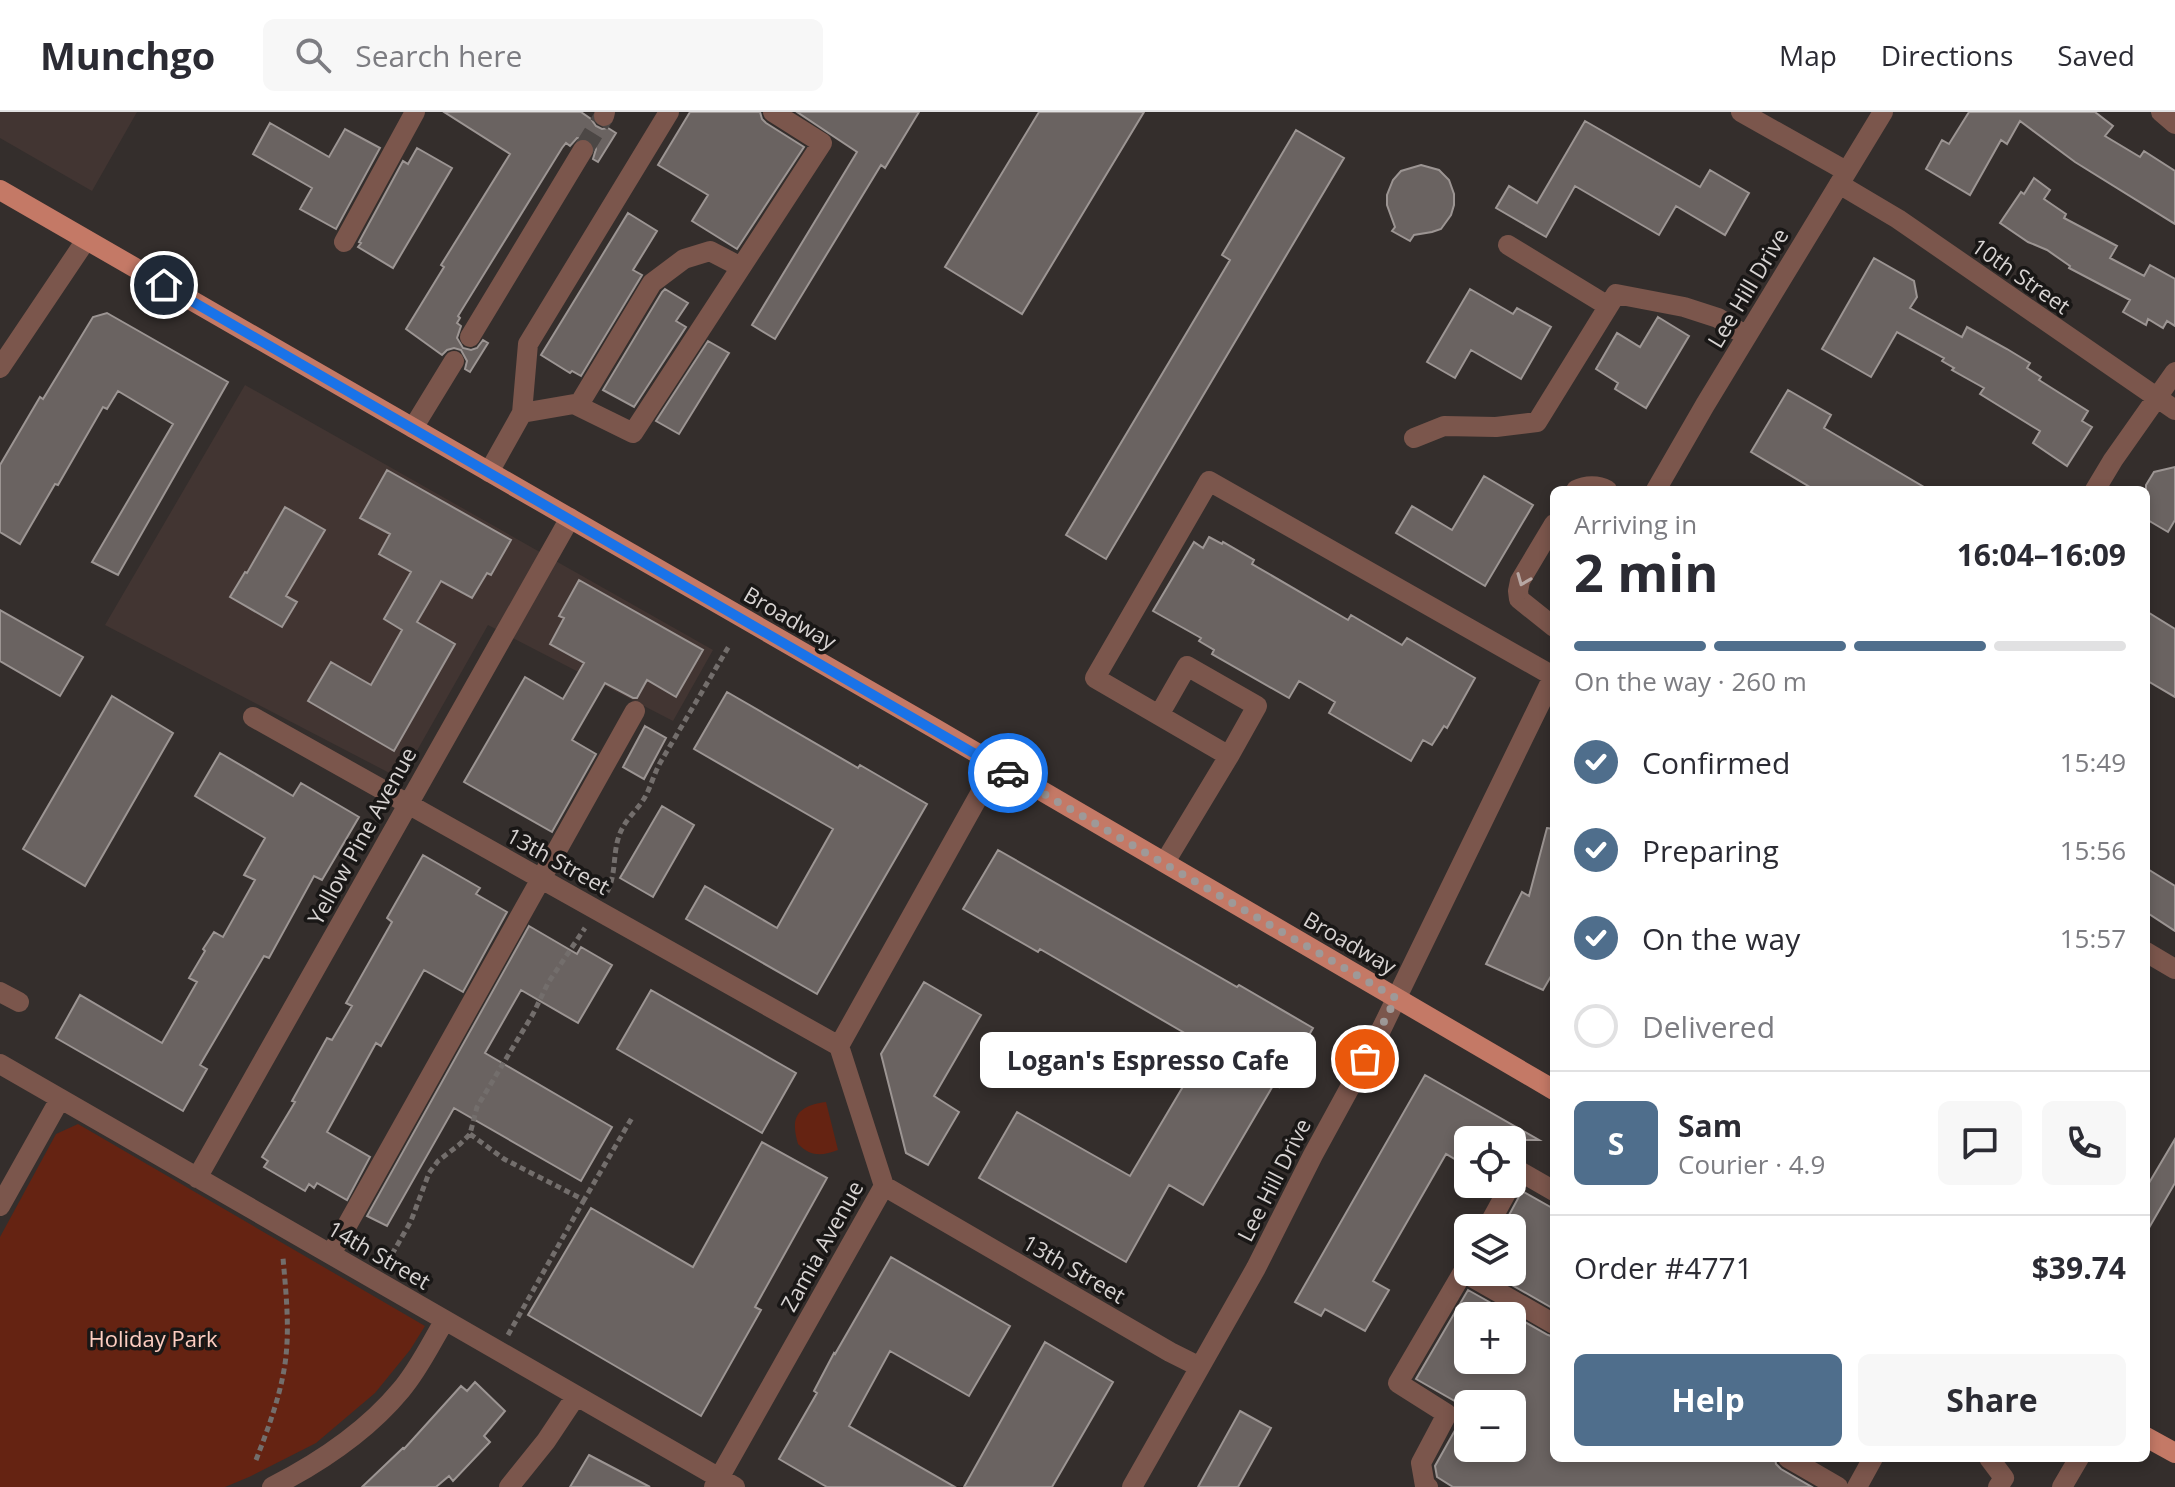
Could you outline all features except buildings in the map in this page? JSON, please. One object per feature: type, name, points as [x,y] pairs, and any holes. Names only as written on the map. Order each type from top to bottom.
[{"type":"main road","name":"Broadway","points":[[0,190],[1550,1088]]},
{"type":"main road","points":[[2150,1439],[2175,1453]]},
{"type":"street","points":[[344,242],[415,112]]},
{"type":"street","points":[[489,472],[522,413],[528,344],[669,112]]},
{"type":"street","points":[[522,413],[574,404],[633,433],[822,143],[773,112]]},
{"type":"street","name":"10th Street","points":[[1741,112],[1842,178],[2166,405]]},
{"type":"street","name":"Lee Hill Drive","points":[[1658,486],[1883,112]]},
{"type":"street","points":[[2161,112],[2175,124]]},
{"type":"street","points":[[470,337],[583,150]]},
{"type":"street","points":[[0,368],[86,240]]},
{"type":"street","points":[[1508,245],[1608,306]]},
{"type":"street","points":[[578,406],[652,283],[684,259],[710,251],[741,267]]},
{"type":"street","points":[[1414,438],[1444,426],[1496,427],[1537,422],[1616,294],[1684,307],[1718,318],[1746,336]]},
{"type":"street","points":[[413,428],[454,361]]},
{"type":"street","points":[[2097,486],[2113,460],[2166,405],[2175,372]]},
{"type":"street","points":[[1229,756],[1095,678],[1209,481],[1550,674]]},
{"type":"street","name":"Yellow Pine Avenue","points":[[197,1178],[570,518]]},
{"type":"street","points":[[1550,531],[1520,581],[1518,591],[1519,599],[1550,624]]},
{"type":"street","points":[[1159,715],[1187,666],[1257,706],[1165,862]]},
{"type":"street","name":"Lee Hill Drive","points":[[1132,1487],[1256,1268],[1396,998],[1550,684]]},
{"type":"street","points":[[331,1254],[635,711]]},
{"type":"street","name":"13th Street","points":[[253,717],[839,1046]]},
{"type":"street","points":[[839,1046],[996,765]]},
{"type":"street","points":[[2150,954],[2175,969]]},
{"type":"street","points":[[0,992],[19,1002]]},
{"type":"street","name":"Zamia Avenue","points":[[723,1484],[884,1186],[839,1046]]},
{"type":"street","name":"14th Street","points":[[0,1064],[499,1351],[723,1484]]},
{"type":"street","points":[[0,1206],[60,1099]]},
{"type":"street","points":[[1526,1175],[1550,1189]]},
{"type":"street","name":"13th Street","points":[[884,1186],[1200,1367]]},
{"type":"street","points":[[1428,1487],[1425,1486],[1421,1463],[1447,1414],[1398,1383],[1454,1286]]},
{"type":"street","points":[[1495,1286],[1550,1321]]},
{"type":"street","points":[[272,1487],[330,1453],[383,1408],[402,1389],[445,1320]]},
{"type":"street","points":[[509,1487],[576,1396]]},
{"type":"street","points":[[1795,1462],[1838,1487]]},
{"type":"street","points":[[1857,1487],[1871,1462]]},
{"type":"street","points":[[1992,1462],[2004,1478],[1998,1487]]},
{"type":"street","points":[[2062,1487],[2077,1462]]},
{"type":"path","points":[[377,1281],[411,1221],[429,1173],[438,1161],[470,1134],[477,1107],[548,983],[612,883],[616,867],[615,845],[623,826],[644,799],[658,765],[729,646]]},
{"type":"path","points":[[499,1351],[633,1116]]},
{"type":"path","points":[[470,1134],[504,1159],[584,1200]]},
{"type":"path","points":[[256,1460],[272,1418],[285,1363],[288,1335],[283,1258]]},
{"type":"shaded area","points":[[0,112],[137,112],[92,191],[0,138]]},
{"type":"shaded area","points":[[245,385],[713,650],[673,721],[488,625],[401,779],[105,625]]},
{"type":"green space","points":[[826,1102],[838,1150],[812,1153],[798,1144],[796,1120],[808,1106]]},
{"type":"green space","name":"Holiday Park","points":[[78,1124],[425,1326],[410,1350],[375,1393],[316,1443],[225,1487],[0,1487],[0,1237],[56,1134]]},
{"type":"tunnel","points":[[583,150],[604,116]]},
{"type":"way so far","points":[[1008,773],[1396,998],[1365,1059]]},
{"type":"place","name":"Logan's Espresso Cafe","points":[[1365,1059]]},
{"type":"route","points":[[164,285],[1008,773]]}]
